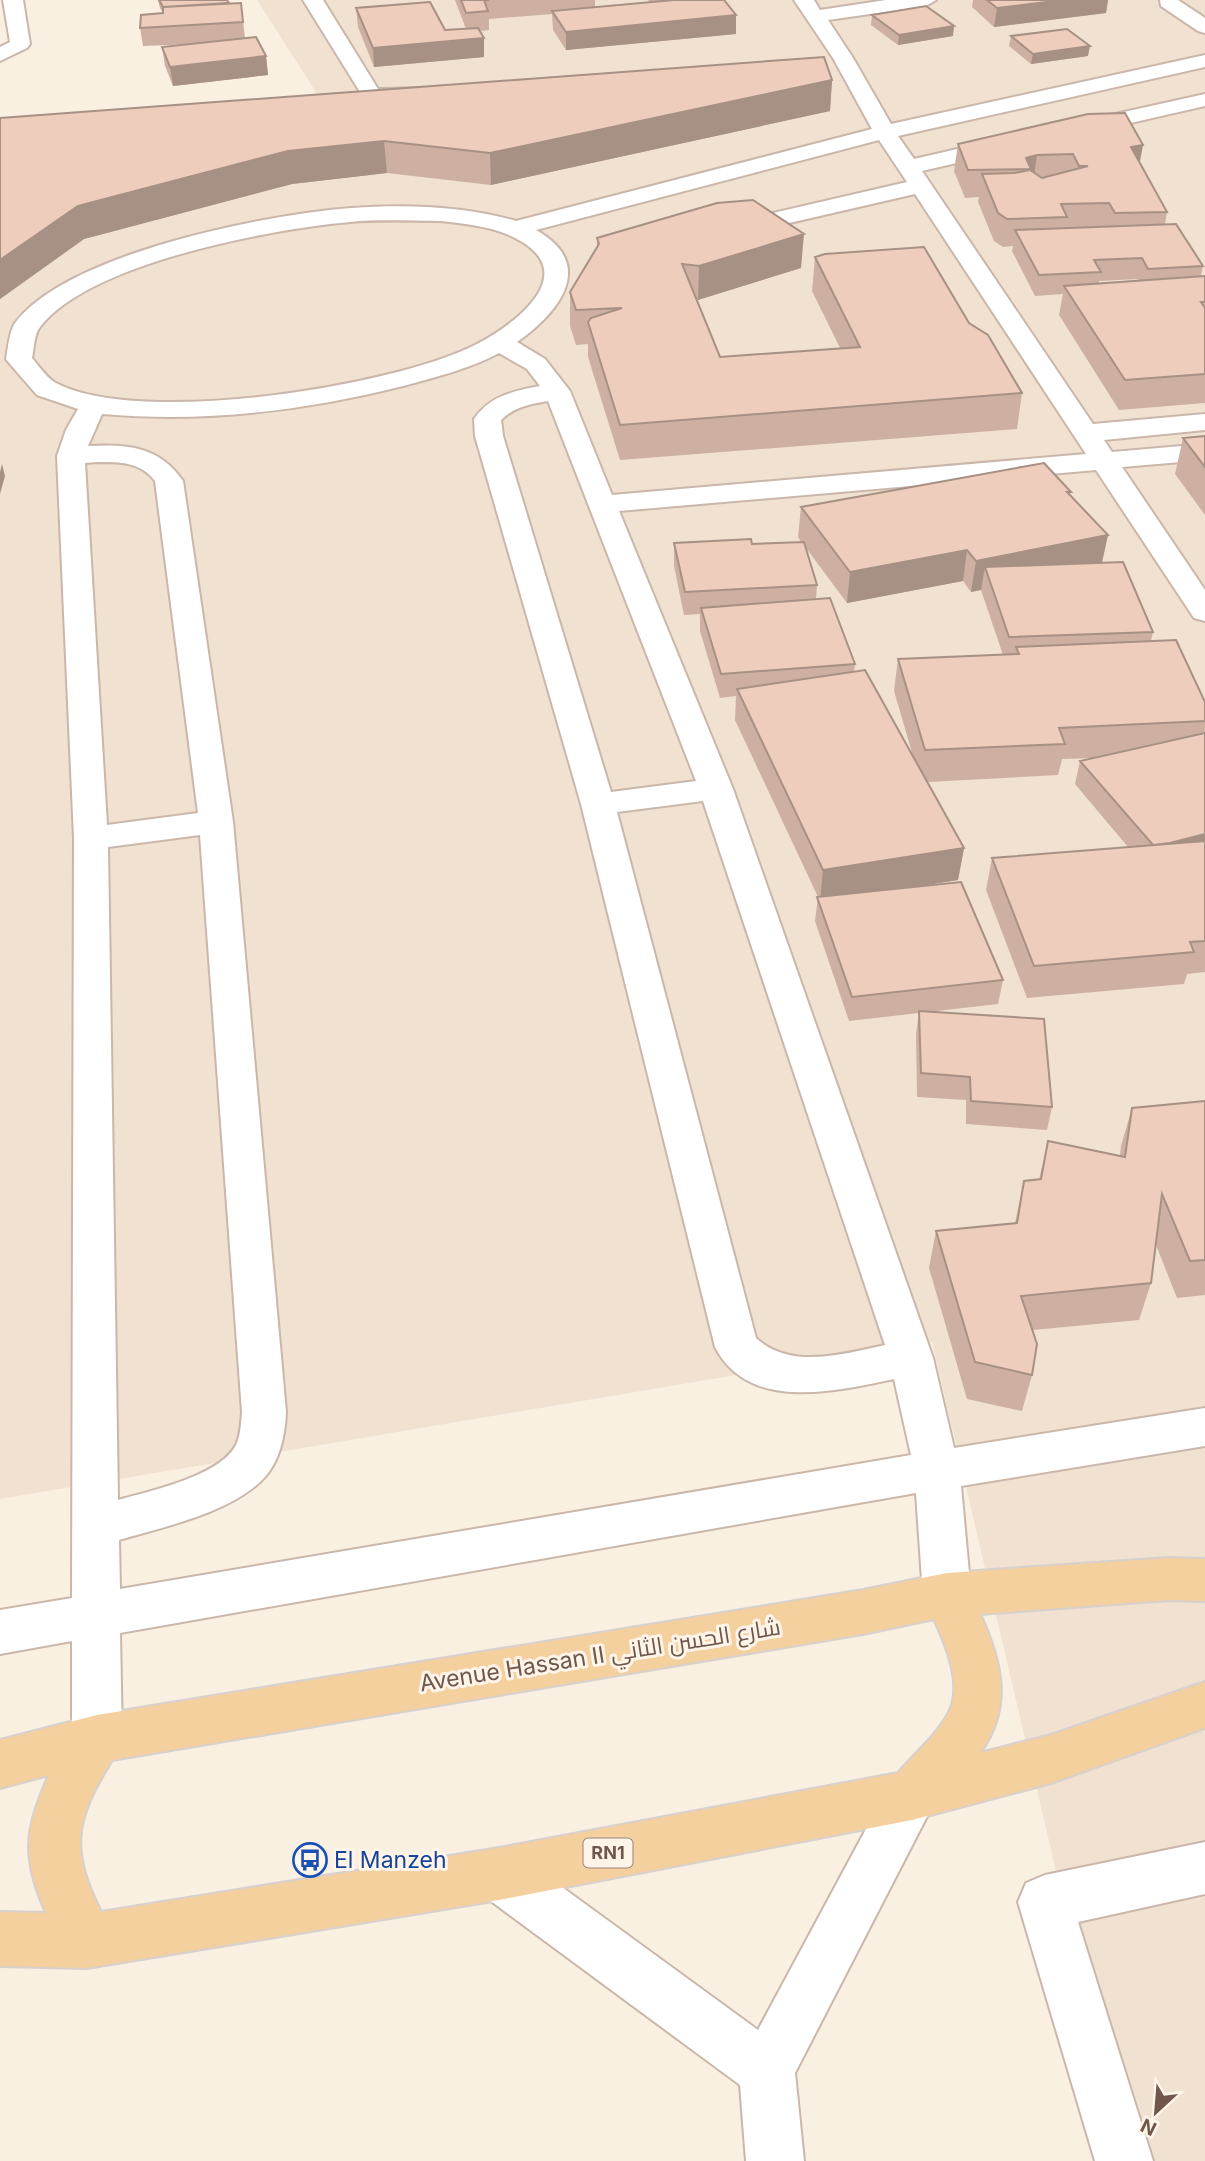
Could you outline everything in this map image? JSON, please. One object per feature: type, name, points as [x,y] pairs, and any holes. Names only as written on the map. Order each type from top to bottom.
[{"type":"main road","name":"Avenue Hassan II شارع الحسن الثاني","points":[[0,1765],[96,1739],[863,1612],[947,1595],[1170,1579],[1205,1580]]},
{"type":"main road","points":[[912,1795],[970,1724],[979,1688],[972,1649],[947,1595]]},
{"type":"main road","name":"RN1","points":[[0,1939],[87,1941],[499,1874],[912,1795],[1051,1759],[1205,1705]]},
{"type":"main road","points":[[87,1941],[57,1871],[54,1835],[69,1783],[96,1739]]},
{"type":"street","points":[[0,55],[20,44],[13,0]]},
{"type":"street","points":[[313,0],[372,96]]},
{"type":"street","points":[[810,8],[926,0]]},
{"type":"street","points":[[1172,1],[1205,27]]},
{"type":"street","points":[[810,8],[844,58],[885,132],[1205,612]]},
{"type":"street","points":[[816,60],[844,58]]},
{"type":"street","points":[[514,229],[885,132],[1205,61]]},
{"type":"street","points":[[344,98],[441,90]]},
{"type":"street","points":[[1057,133],[1205,100]]},
{"type":"street","points":[[706,236],[915,177],[1030,139]]},
{"type":"street","points":[[441,214],[470,217],[514,229],[545,248],[558,270],[558,281],[537,313],[499,342],[441,369],[375,386],[304,399],[230,408],[155,412],[93,405],[45,388],[10,365],[19,333],[27,318],[41,304],[81,281],[165,250],[255,228],[351,215],[441,214]]},
{"type":"street","points":[[558,270],[585,264]]},
{"type":"street","points":[[499,342],[536,364],[557,391],[716,789],[911,1358],[937,1470],[947,1595]]},
{"type":"street","points":[[557,391],[509,401],[494,409],[487,419],[489,436],[597,804],[737,1347],[747,1359],[761,1368],[785,1376],[814,1375],[911,1358]]},
{"type":"street","points":[[93,405],[79,430],[71,456],[91,838],[96,1739]]},
{"type":"street","points":[[1087,433],[1205,422]]},
{"type":"street","points":[[602,504],[1205,452]]},
{"type":"street","points":[[71,456],[99,453],[141,458],[162,468],[169,481],[216,822],[264,1412],[262,1437],[250,1461],[234,1477],[212,1489],[96,1527]]},
{"type":"street","points":[[597,804],[716,789]]},
{"type":"street","points":[[91,838],[216,822]]},
{"type":"street","points":[[0,1632],[937,1470],[1205,1427]]},
{"type":"street","points":[[775,2161],[767,2070],[912,1795]]},
{"type":"street","points":[[1124,2161],[1045,1902],[1205,1868]]},
{"type":"street","points":[[499,1874],[767,2070]]},
{"type":"shaded area","points":[[257,0],[1205,0],[1205,2161],[1124,2161],[932,1342],[0,1499],[0,120],[319,97]]},
{"type":"building","points":[[159,0],[227,0],[229,3],[163,7]]},
{"type":"building","points":[[461,0],[484,0],[488,11],[466,13]]},
{"type":"building","points":[[674,0],[724,0],[736,15],[566,32],[552,11]]},
{"type":"building","points":[[987,0],[1063,0],[997,8]]},
{"type":"building","points":[[430,2],[445,30],[478,28],[484,38],[373,48],[356,8]]},
{"type":"building","points":[[241,3],[243,22],[140,28],[141,15],[163,13],[163,7]]},
{"type":"building","points":[[926,6],[954,26],[899,35],[872,15]]},
{"type":"building","points":[[1067,29],[1090,46],[1033,54],[1011,36]]},
{"type":"building","points":[[256,37],[266,56],[170,67],[162,47]]},
{"type":"building","points":[[824,57],[832,80],[490,153],[384,141],[288,151],[78,206],[0,260],[0,118]]},
{"type":"building","points":[[1125,113],[1143,145],[1131,147],[1167,212],[1115,213],[1109,203],[1061,204],[1067,217],[1007,219],[998,213],[982,174],[1030,170],[1042,178],[1088,166],[1079,166],[1073,154],[1037,155],[1026,158],[1031,169],[968,170],[958,144],[1088,114]]},
{"type":"building","points":[[753,200],[804,234],[699,266],[682,264],[720,357],[860,347],[815,257],[924,247],[969,323],[988,335],[1022,393],[620,425],[588,322],[591,318],[622,308],[576,310],[570,292],[599,244],[597,238],[717,203]]},
{"type":"building","points":[[1176,224],[1203,266],[1148,269],[1142,258],[1094,260],[1101,272],[1039,275],[1015,230]]},
{"type":"building","points":[[1205,276],[1205,302],[1201,302],[1205,308],[1205,374],[1125,380],[1064,286]]},
{"type":"building","points":[[1205,436],[1205,467],[1183,438]]},
{"type":"building","points":[[1044,463],[1108,535],[976,561],[967,550],[850,572],[801,507]]},
{"type":"building","points":[[751,539],[752,544],[804,542],[817,585],[685,592],[674,543]]},
{"type":"building","points":[[1123,562],[1153,632],[1009,637],[985,567]]},
{"type":"building","points":[[830,598],[855,664],[721,674],[701,608]]},
{"type":"building","points":[[1176,640],[1205,702],[1205,721],[1059,728],[1065,744],[925,750],[898,659],[1019,654],[1016,647]]},
{"type":"building","points":[[865,670],[964,848],[823,870],[737,689]]},
{"type":"building","points":[[1205,733],[1205,834],[1170,843],[1153,845],[1080,761]]},
{"type":"building","points":[[1205,841],[1205,941],[1190,942],[1194,952],[1034,966],[992,858]]},
{"type":"building","points":[[961,882],[1003,980],[852,997],[817,897]]},
{"type":"building","points":[[919,1011],[1044,1019],[1052,1107],[971,1101],[970,1077],[921,1073]]},
{"type":"building","points":[[1205,1101],[1205,1260],[1190,1261],[1162,1194],[1151,1283],[1021,1296],[1037,1344],[1032,1375],[975,1362],[936,1231],[1017,1223],[1024,1181],[1041,1179],[1048,1141],[1125,1157],[1132,1108]]},
{"type":"place","name":"El Manzeh","points":[[310,1860]]}]
